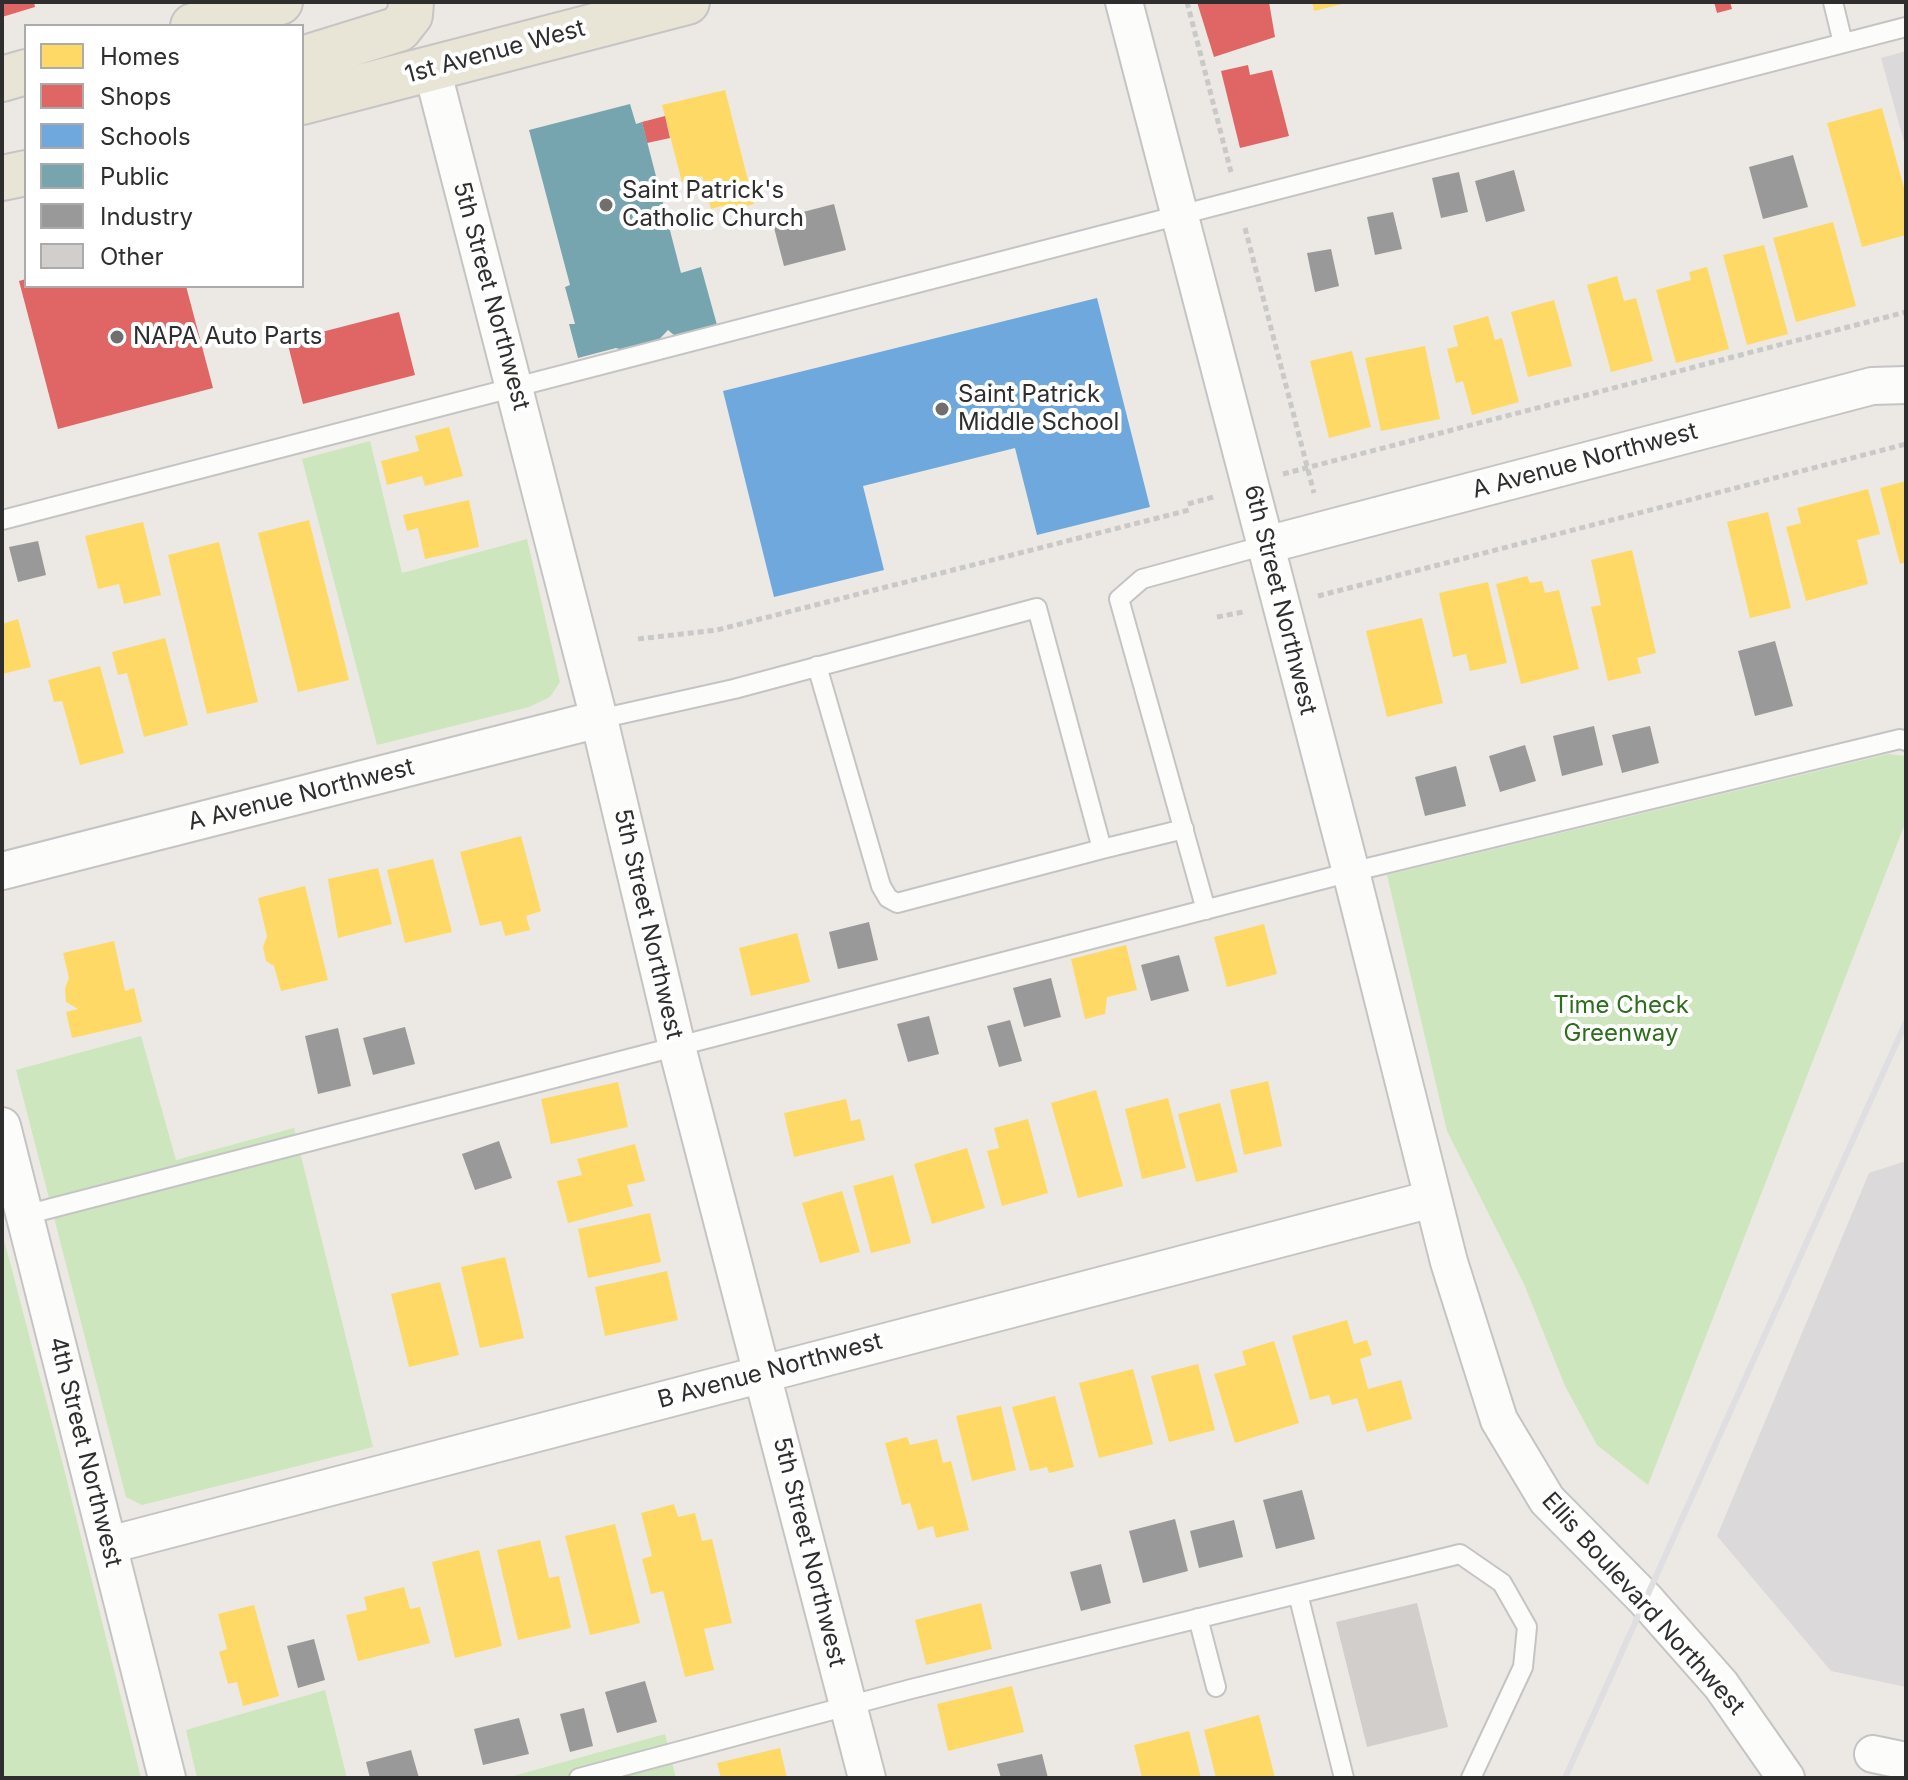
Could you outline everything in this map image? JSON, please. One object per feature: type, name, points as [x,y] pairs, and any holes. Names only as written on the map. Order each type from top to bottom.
[{"type":"main road","points":[[200,24],[280,2]]},
{"type":"main road","points":[[304,59],[345,49],[399,29],[410,15],[411,2]]},
{"type":"main road","name":"1st Avenue West","points":[[304,101],[687,2]]},
{"type":"main road","points":[[2,79],[24,73]]},
{"type":"main road","points":[[2,178],[24,173]]},
{"type":"street","name":"6th Street Northwest","points":[[1124,2],[1351,872],[1432,1199]]},
{"type":"street","name":"5th Street Northwest","points":[[432,69],[599,719],[677,1047],[867,1778]]},
{"type":"street","name":"A Avenue Northwest","points":[[1266,545],[1872,386],[1906,385]]},
{"type":"street","name":"A Avenue Northwest","points":[[2,871],[599,719]]},
{"type":"street","name":"4th Street Northwest","points":[[2,1126],[167,1778]]},
{"type":"street","name":"B Avenue Northwest","points":[[109,1545],[1432,1199]]},
{"type":"street","name":"Ellis Boulevard Northwest","points":[[1432,1199],[1499,1420],[1547,1500],[1645,1599],[1721,1685],[1786,1778]]},
{"type":"lane","points":[[1833,2],[1843,43]]},
{"type":"lane","points":[[2,520],[1906,27]]},
{"type":"lane","points":[[1206,910],[1119,599],[1142,579],[1266,545]]},
{"type":"lane","points":[[599,719],[1037,608],[1102,849]]},
{"type":"lane","points":[[817,666],[881,886],[888,898],[897,903],[1184,829]]},
{"type":"lane","points":[[25,1215],[1351,872],[1900,739],[1906,741]]},
{"type":"lane","points":[[579,1778],[848,1706],[1460,1554],[1502,1583],[1527,1627],[1523,1667],[1471,1778]]},
{"type":"lane","points":[[1298,1594],[1344,1778]]},
{"type":"lane","points":[[1198,1618],[1216,1687]]},
{"type":"path","points":[[1187,2],[1317,502]]},
{"type":"path","points":[[1279,476],[1906,312]]},
{"type":"path","points":[[1313,597],[1906,444]]},
{"type":"path","points":[[638,639],[717,630],[1188,507],[1222,495]]},
{"type":"path","points":[[1217,617],[1251,610]]},
{"type":"shaded area","points":[[1906,51],[1906,149],[1881,58]]},
{"type":"shaded area","points":[[1906,1161],[1906,1687],[1831,1671],[1717,1536],[1869,1173]]},
{"type":"green space","points":[[370,441],[402,573],[527,539],[560,682],[550,697],[529,707],[377,745],[302,459]]},
{"type":"green space","name":"Time Check Greenway","points":[[1888,754],[1906,756],[1906,821],[1648,1485],[1597,1445],[1565,1386],[1524,1284],[1447,1131],[1387,875]]},
{"type":"green space","points":[[141,1036],[176,1160],[294,1128],[373,1447],[142,1505],[126,1497],[16,1070]]},
{"type":"green space","points":[[2,1232],[63,1465],[141,1778],[2,1778]]},
{"type":"green space","points":[[325,1690],[347,1778],[197,1778],[186,1730]]},
{"type":"green space","points":[[665,1734],[676,1778],[506,1778]]},
{"type":"building: Homes","points":[[1312,2],[1346,2],[1346,3],[1314,11]]},
{"type":"building: Homes","points":[[725,90],[754,204],[724,212],[722,206],[711,209],[702,176],[682,182],[662,105]]},
{"type":"building: Homes","points":[[1882,108],[1906,195],[1906,235],[1862,247],[1827,123]]},
{"type":"building: Homes","points":[[1833,222],[1856,306],[1796,322],[1773,238]]},
{"type":"building: Homes","points":[[1764,245],[1788,334],[1747,345],[1723,255]]},
{"type":"building: Homes","points":[[1707,267],[1729,349],[1676,363],[1656,290],[1691,280],[1689,272]]},
{"type":"building: Homes","points":[[1617,276],[1624,301],[1636,298],[1653,361],[1611,372],[1587,285]]},
{"type":"building: Homes","points":[[1554,300],[1572,366],[1528,377],[1511,312]]},
{"type":"building: Homes","points":[[1488,316],[1495,340],[1502,338],[1519,402],[1472,415],[1463,381],[1456,383],[1447,349],[1458,346],[1453,326]]},
{"type":"building: Homes","points":[[1425,346],[1440,419],[1381,431],[1365,358]]},
{"type":"building: Homes","points":[[1352,351],[1371,427],[1329,438],[1310,361]]},
{"type":"building: Homes","points":[[449,427],[463,476],[425,486],[422,476],[387,485],[381,461],[419,451],[415,436]]},
{"type":"building: Homes","points":[[1906,481],[1906,562],[1900,564],[1880,488]]},
{"type":"building: Homes","points":[[1868,489],[1880,534],[1857,540],[1868,584],[1806,601],[1786,527],[1801,523],[1797,508]]},
{"type":"building: Homes","points":[[469,500],[479,547],[425,559],[418,528],[407,531],[403,515]]},
{"type":"building: Homes","points":[[1768,512],[1791,608],[1750,618],[1727,522]]},
{"type":"building: Homes","points":[[309,520],[349,680],[298,692],[258,533]]},
{"type":"building: Homes","points":[[143,522],[161,595],[124,604],[119,584],[98,589],[85,536]]},
{"type":"building: Homes","points":[[219,542],[258,702],[207,714],[168,555]]},
{"type":"building: Homes","points":[[1632,550],[1656,653],[1637,658],[1641,673],[1608,681],[1591,607],[1601,605],[1591,560]]},
{"type":"building: Homes","points":[[1527,576],[1530,583],[1542,581],[1545,593],[1559,590],[1579,669],[1521,684],[1496,584]]},
{"type":"building: Homes","points":[[1488,582],[1507,663],[1470,671],[1466,654],[1453,657],[1439,593]]},
{"type":"building: Homes","points":[[1422,618],[1443,703],[1387,717],[1366,631]]},
{"type":"building: Homes","points":[[18,619],[31,667],[2,674],[2,624]]},
{"type":"building: Homes","points":[[165,638],[188,725],[144,737],[127,673],[118,675],[112,652]]},
{"type":"building: Homes","points":[[100,666],[124,753],[80,765],[62,701],[54,702],[48,680]]},
{"type":"building: Homes","points":[[521,836],[541,911],[526,916],[530,930],[505,936],[501,921],[480,926],[460,852]]},
{"type":"building: Homes","points":[[433,859],[452,932],[405,943],[387,870]]},
{"type":"building: Homes","points":[[378,868],[392,924],[338,938],[328,879]]},
{"type":"building: Homes","points":[[305,886],[328,980],[281,991],[274,966],[266,961],[263,947],[267,936],[258,898]]},
{"type":"building: Homes","points":[[1264,924],[1277,974],[1227,987],[1214,937]]},
{"type":"building: Homes","points":[[797,933],[810,982],[751,996],[739,948]]},
{"type":"building: Homes","points":[[114,941],[125,991],[134,988],[142,1022],[72,1038],[66,1012],[78,1009],[66,1002],[65,988],[69,978],[63,953]]},
{"type":"building: Homes","points":[[1126,945],[1137,990],[1107,997],[1105,1014],[1085,1019],[1071,959]]},
{"type":"building: Homes","points":[[1268,1081],[1282,1146],[1244,1155],[1230,1090]]},
{"type":"building: Homes","points":[[618,1082],[628,1127],[551,1144],[541,1099]]},
{"type":"building: Homes","points":[[1096,1090],[1123,1186],[1078,1198],[1051,1103]]},
{"type":"building: Homes","points":[[1168,1098],[1186,1168],[1142,1179],[1125,1109]]},
{"type":"building: Homes","points":[[846,1099],[851,1121],[860,1119],[865,1140],[794,1157],[784,1113]]},
{"type":"building: Homes","points":[[1220,1103],[1238,1172],[1196,1182],[1178,1114]]},
{"type":"building: Homes","points":[[1028,1119],[1048,1193],[1002,1206],[987,1151],[999,1148],[994,1128]]},
{"type":"building: Homes","points":[[635,1144],[645,1181],[627,1185],[633,1206],[568,1223],[557,1181],[582,1175],[577,1159]]},
{"type":"building: Homes","points":[[967,1148],[985,1208],[932,1224],[914,1164]]},
{"type":"building: Homes","points":[[893,1175],[911,1243],[871,1253],[853,1186]]},
{"type":"building: Homes","points":[[842,1191],[860,1252],[820,1263],[802,1203]]},
{"type":"building: Homes","points":[[650,1213],[661,1262],[588,1278],[578,1229]]},
{"type":"building: Homes","points":[[505,1257],[524,1338],[480,1348],[461,1267]]},
{"type":"building: Homes","points":[[667,1271],[678,1320],[605,1336],[595,1287]]},
{"type":"building: Homes","points":[[440,1282],[459,1355],[409,1367],[391,1294]]},
{"type":"building: Homes","points":[[1347,1320],[1354,1344],[1367,1340],[1372,1355],[1360,1359],[1368,1389],[1401,1380],[1412,1419],[1367,1432],[1357,1398],[1332,1405],[1329,1395],[1310,1400],[1292,1336]]},
{"type":"building: Homes","points":[[1274,1341],[1299,1423],[1235,1443],[1214,1374],[1246,1365],[1242,1351]]},
{"type":"building: Homes","points":[[1198,1364],[1215,1430],[1169,1442],[1151,1376]]},
{"type":"building: Homes","points":[[1133,1369],[1153,1444],[1099,1458],[1079,1383]]},
{"type":"building: Homes","points":[[1055,1396],[1074,1467],[1049,1473],[1047,1467],[1030,1471],[1012,1407]]},
{"type":"building: Homes","points":[[1001,1406],[1016,1470],[972,1481],[956,1416]]},
{"type":"building: Homes","points":[[907,1437],[910,1445],[937,1439],[943,1463],[951,1461],[969,1530],[936,1538],[933,1526],[918,1530],[910,1503],[902,1505],[885,1443]]},
{"type":"building: Homes","points":[[674,1504],[678,1517],[695,1513],[702,1541],[712,1539],[732,1623],[704,1629],[714,1670],[685,1677],[663,1591],[651,1594],[642,1559],[652,1556],[641,1513]]},
{"type":"building: Homes","points":[[615,1524],[640,1623],[590,1635],[565,1536]]},
{"type":"building: Homes","points":[[540,1540],[549,1578],[559,1576],[571,1628],[518,1640],[497,1550]]},
{"type":"building: Homes","points":[[479,1550],[502,1646],[455,1658],[432,1562]]},
{"type":"building: Homes","points":[[404,1587],[410,1609],[420,1607],[430,1643],[358,1661],[346,1615],[367,1610],[364,1597]]},
{"type":"building: Homes","points":[[981,1603],[992,1649],[926,1665],[915,1620]]},
{"type":"building: Homes","points":[[254,1605],[279,1696],[243,1706],[237,1682],[228,1684],[219,1652],[227,1649],[218,1614]]},
{"type":"building: Homes","points":[[1012,1686],[1024,1732],[948,1751],[937,1704]]},
{"type":"building: Homes","points":[[1259,1715],[1275,1778],[1216,1778],[1204,1730]]},
{"type":"building: Homes","points":[[1189,1731],[1201,1778],[1142,1778],[1134,1745]]},
{"type":"building: Homes","points":[[780,1748],[787,1778],[721,1778],[717,1763]]},
{"type":"building: Shops","points":[[2,2],[34,2],[35,7],[2,17]]},
{"type":"building: Shops","points":[[1197,2],[1269,2],[1275,37],[1214,57]]},
{"type":"building: Shops","points":[[1714,2],[1730,2],[1732,9],[1717,13]]},
{"type":"building: Shops","points":[[1248,65],[1250,75],[1272,70],[1289,136],[1240,148],[1221,71]]},
{"type":"building: Shops","points":[[665,116],[670,138],[647,143],[642,122]]},
{"type":"building: Shops","name":"NAPA Auto Parts","points":[[24,280],[24,288],[187,288],[213,388],[58,429],[19,281]]},
{"type":"building: Shops","points":[[399,312],[415,375],[303,404],[287,341]]},
{"type":"building: Schools","points":[[1097,298],[1150,507],[1037,535],[1015,448],[863,486],[884,570],[774,597],[723,391]]},
{"type":"building: Public","name":"Saint Patrick's Catholic Church","points":[[630,104],[636,124],[642,122],[681,273],[701,267],[717,325],[675,336],[668,330],[652,347],[630,352],[616,348],[578,358],[569,324],[575,324],[565,287],[570,285],[529,130]]},
{"type":"building: Industry","points":[[1793,155],[1808,207],[1763,219],[1749,167]]},
{"type":"building: Industry","points":[[1514,170],[1525,211],[1486,222],[1475,181]]},
{"type":"building: Industry","points":[[1459,172],[1468,212],[1441,218],[1432,178]]},
{"type":"building: Industry","points":[[834,204],[846,250],[784,266],[772,220]]},
{"type":"building: Industry","points":[[1393,212],[1402,249],[1375,255],[1367,217]]},
{"type":"building: Industry","points":[[1331,249],[1339,286],[1315,292],[1307,253]]},
{"type":"building: Industry","points":[[38,541],[46,575],[18,582],[9,547]]},
{"type":"building: Industry","points":[[1775,641],[1793,706],[1755,716],[1738,651]]},
{"type":"building: Industry","points":[[1594,726],[1603,765],[1562,776],[1553,736]]},
{"type":"building: Industry","points":[[1650,726],[1659,763],[1622,773],[1612,735]]},
{"type":"building: Industry","points":[[1525,745],[1536,781],[1500,792],[1489,756]]},
{"type":"building: Industry","points":[[1456,766],[1466,806],[1425,816],[1415,777]]},
{"type":"building: Industry","points":[[869,922],[878,960],[838,969],[829,932]]},
{"type":"building: Industry","points":[[1179,955],[1189,991],[1151,1001],[1141,965]]},
{"type":"building: Industry","points":[[1051,978],[1061,1017],[1024,1027],[1013,988]]},
{"type":"building: Industry","points":[[929,1016],[939,1054],[908,1062],[897,1024]]},
{"type":"building: Industry","points":[[1010,1020],[1022,1061],[999,1067],[987,1026]]},
{"type":"building: Industry","points":[[405,1027],[415,1064],[373,1075],[363,1038]]},
{"type":"building: Industry","points":[[338,1028],[351,1086],[318,1094],[305,1036]]},
{"type":"building: Industry","points":[[499,1141],[512,1178],[475,1190],[462,1154]]},
{"type":"building: Industry","points":[[1302,1490],[1315,1539],[1276,1549],[1263,1500]]},
{"type":"building: Industry","points":[[1175,1519],[1188,1571],[1143,1583],[1129,1531]]},
{"type":"building: Industry","points":[[1234,1520],[1243,1557],[1199,1568],[1190,1531]]},
{"type":"building: Industry","points":[[1101,1564],[1111,1603],[1081,1611],[1070,1572]]},
{"type":"building: Industry","points":[[314,1639],[325,1680],[298,1688],[287,1646]]},
{"type":"building: Industry","points":[[645,1681],[657,1722],[617,1733],[605,1692]]},
{"type":"building: Industry","points":[[584,1708],[593,1746],[570,1752],[560,1714]]},
{"type":"building: Industry","points":[[519,1718],[529,1754],[483,1765],[474,1729]]},
{"type":"building: Industry","points":[[411,1750],[419,1778],[370,1778],[366,1762]]},
{"type":"building: Industry","points":[[1042,1754],[1048,1778],[1001,1778],[997,1764]]},
{"type":"building: Other","points":[[1417,1603],[1448,1727],[1367,1747],[1336,1622]]},
{"type":"railway","points":[[1565,1778],[1906,1022]]},
{"type":"place","name":"Saint Patrick's Catholic Church","points":[[606,205]]},
{"type":"place","name":"NAPA Auto Parts","points":[[117,337]]},
{"type":"place","name":"Saint Patrick Middle School","points":[[942,409]]}]
